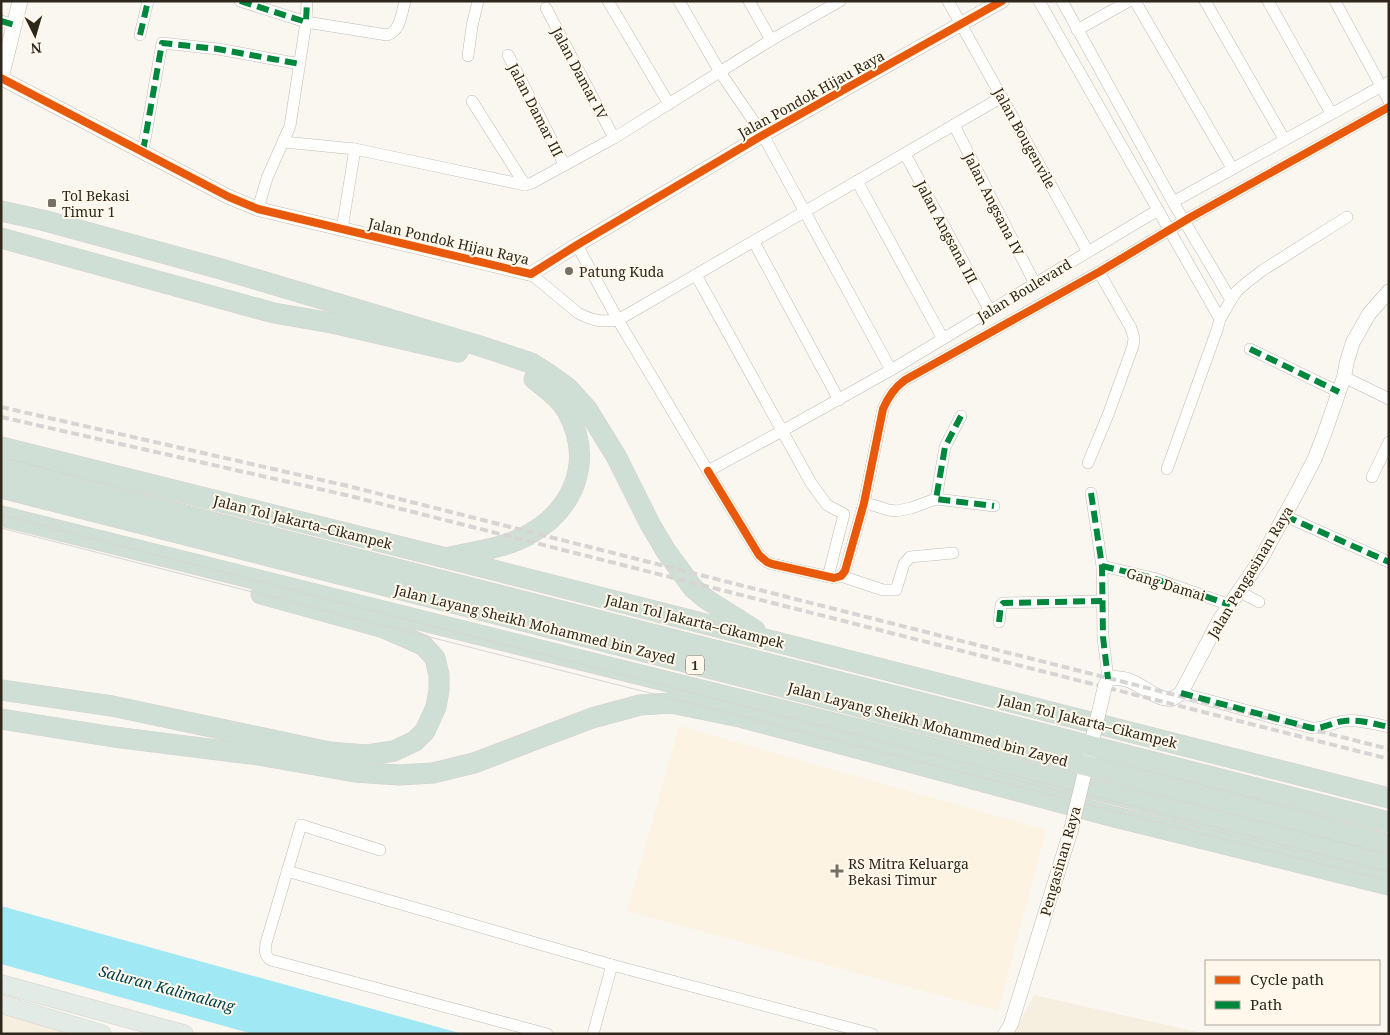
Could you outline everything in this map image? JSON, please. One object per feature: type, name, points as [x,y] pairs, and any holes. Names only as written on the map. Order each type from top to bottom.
[{"type":"highway","points":[[446,558],[509,544],[527,536],[548,522],[569,498],[576,484],[579,458],[577,435],[567,411],[555,395],[531,377],[508,366],[478,357],[332,323],[274,313],[1,238],[5,212],[42,220],[221,268],[480,346],[531,364],[568,388],[587,409],[616,456],[650,524],[666,551],[693,588],[738,620],[777,642]]},
{"type":"highway","name":"Jalan Tol Jakarta–Cikampek","points":[[1,447],[1389,798]]},
{"type":"highway","name":"Jalan Layang Sheikh Mohammed bin Zayed","points":[[1,468],[1389,822]]},
{"type":"highway","name":"Jalan Layang Sheikh Mohammed bin Zayed","points":[[1,488],[757,680],[1389,844]]},
{"type":"highway","name":"1","points":[[1,516],[866,731],[1389,864]]},
{"type":"highway","points":[[1,521],[384,628],[423,645],[435,658],[439,674],[439,690],[436,707],[425,731],[415,741],[394,752],[367,755],[329,752],[112,706],[1,690]]},
{"type":"highway","points":[[1,719],[114,737],[258,755],[355,772],[399,775],[433,773],[474,763],[592,718],[640,705],[671,703],[749,720],[1111,816],[1389,885]]},
{"type":"main road","points":[[1,78],[8,23],[20,1]]},
{"type":"main road","points":[[1,984],[182,1034]]},
{"type":"main road","points":[[1,1004],[102,1034]]},
{"type":"street","points":[[140,35],[148,1]]},
{"type":"street","points":[[240,1],[306,22],[387,35],[397,30],[405,1]]},
{"type":"street","points":[[258,209],[267,178],[290,126],[306,22],[307,1]]},
{"type":"street","points":[[468,56],[478,1]]},
{"type":"street","points":[[608,1],[669,104]]},
{"type":"street","points":[[679,1],[720,72],[763,135],[891,370]]},
{"type":"street","points":[[749,1],[771,40]]},
{"type":"street","points":[[284,142],[355,149],[525,185],[614,138],[771,40],[820,6],[840,1]]},
{"type":"street","name":"Jalan Bougenvile","points":[[948,1],[1088,252]]},
{"type":"street","name":"Jalan Pondok Hijau Raya","points":[[1,78],[230,198],[258,209],[531,274],[763,135],[1002,1]]},
{"type":"street","points":[[1039,1],[1220,319]]},
{"type":"street","points":[[1062,1],[1183,221],[1231,300]]},
{"type":"street","points":[[1077,30],[1129,1]]},
{"type":"street","points":[[1135,1],[1232,168]]},
{"type":"street","points":[[1205,1],[1284,139]]},
{"type":"street","points":[[1268,1],[1331,114]]},
{"type":"street","points":[[1335,1],[1384,84],[1389,101]]},
{"type":"street","name":"Jalan Damar IV","points":[[546,8],[614,138]]},
{"type":"street","points":[[143,151],[162,43],[218,49],[300,64]]},
{"type":"street","name":"Jalan Damar III","points":[[508,56],[564,164]]},
{"type":"street","points":[[1173,202],[1384,84]]},
{"type":"street","points":[[531,274],[583,316],[604,322],[618,320],[1002,97]]},
{"type":"street","points":[[472,101],[525,185]]},
{"type":"street","points":[[841,576],[847,563],[864,504],[883,409],[896,387],[905,380],[1099,272],[1183,221],[1389,107]]},
{"type":"street","name":"Jalan Angsana IV","points":[[954,125],[1035,284]]},
{"type":"street","points":[[342,229],[355,149]]},
{"type":"street","name":"Jalan Angsana III","points":[[905,154],[990,311]]},
{"type":"street","points":[[857,181],[943,339]]},
{"type":"street","name":"Jalan Boulevard","points":[[708,471],[891,370],[1158,210]]},
{"type":"street","points":[[1168,469],[1220,319],[1237,291],[1263,270],[1347,217]]},
{"type":"street","points":[[754,242],[839,400]]},
{"type":"street","points":[[577,245],[618,320],[763,560],[772,564],[828,577],[841,576],[883,590],[896,590],[904,564],[910,557],[953,553]]},
{"type":"street","points":[[1088,464],[1133,346],[1134,338],[1128,321],[1099,272]]},
{"type":"street","points":[[696,275],[815,489],[827,505],[844,514],[828,577]]},
{"type":"street","name":"Jalan Pengasinan Raya","points":[[1181,693],[1216,626],[1261,559],[1285,516],[1315,458],[1326,432],[1357,334],[1369,314],[1389,291]]},
{"type":"street","points":[[1250,349],[1339,392]]},
{"type":"street","points":[[1344,376],[1389,398]]},
{"type":"street","points":[[936,499],[945,447],[961,416]]},
{"type":"street","points":[[1372,477],[1389,442]]},
{"type":"street","points":[[1091,493],[1102,566],[1106,682],[1124,678],[1163,698],[1174,698],[1181,693],[1312,728],[1320,728],[1336,722],[1352,720],[1389,727]]},
{"type":"street","points":[[864,504],[897,511],[936,499],[994,506]]},
{"type":"street","points":[[1285,516],[1389,562]]},
{"type":"street","name":"Gang Damai","points":[[1102,566],[1153,578],[1230,605]]},
{"type":"street","points":[[1240,592],[1259,602]]},
{"type":"street","points":[[1000,622],[1001,605],[1003,603],[1102,601]]},
{"type":"street","name":"Pengasinan Raya","points":[[1005,1034],[1011,1024],[1071,830],[1106,682]]},
{"type":"street","points":[[380,850],[302,825],[266,943],[265,954],[271,960],[547,1034]]},
{"type":"street","points":[[287,871],[612,965],[872,1034]]},
{"type":"street","points":[[593,1034],[612,965]]},
{"type":"shaded area","name":"RS Mitra Keluarga Bekasi Timur","points":[[679,726],[1046,830],[998,1011],[627,911]]},
{"type":"shaded area","points":[[1034,995],[1206,1034],[1014,1034]]},
{"type":"shaded area","points":[[1,1014],[76,1034],[1,1034]]},
{"type":"water","name":"Saluran Kalimalang","points":[[1,906],[463,1034],[253,1034],[1,964]]},
{"type":"tram line","points":[[1,515],[1389,872]]},
{"type":"tram line","points":[[1,528],[1389,881]]},
{"type":"railway","points":[[1,407],[348,486],[1389,749]]},
{"type":"railway","points":[[1,417],[346,495],[1389,759]]},
{"type":"marked path","points":[[140,35],[148,1]]},
{"type":"marked path","points":[[240,1],[306,22],[307,1]]},
{"type":"marked path","points":[[1,21],[15,25]]},
{"type":"marked path","points":[[143,151],[162,43],[218,49],[300,64]]},
{"type":"marked path","points":[[1250,349],[1339,392]]},
{"type":"marked path","points":[[961,416],[945,447],[936,499],[994,506]]},
{"type":"marked path","points":[[1091,493],[1102,566],[1103,637],[1108,679]]},
{"type":"marked path","points":[[1285,516],[1389,562]]},
{"type":"marked path","points":[[1102,566],[1153,578],[1230,605]]},
{"type":"marked path","points":[[999,622],[1001,605],[1003,603],[1102,601]]},
{"type":"marked path","points":[[1181,693],[1312,728],[1349,721],[1366,722],[1389,727]]},
{"type":"cycle path","points":[[1,78],[229,197],[258,209],[531,274],[763,135],[1002,1]]},
{"type":"cycle path","points":[[708,471],[759,555],[767,562],[834,578],[841,576],[845,571],[864,503],[883,409],[892,393],[901,383],[1099,272],[1191,217],[1389,107]]},
{"type":"place","name":"Tol Bekasi Timur 1","points":[[52,203]]},
{"type":"place","name":"Patung Kuda","points":[[569,271]]},
{"type":"place","name":"RS Mitra Keluarga Bekasi Timur","points":[[837,871]]}]
